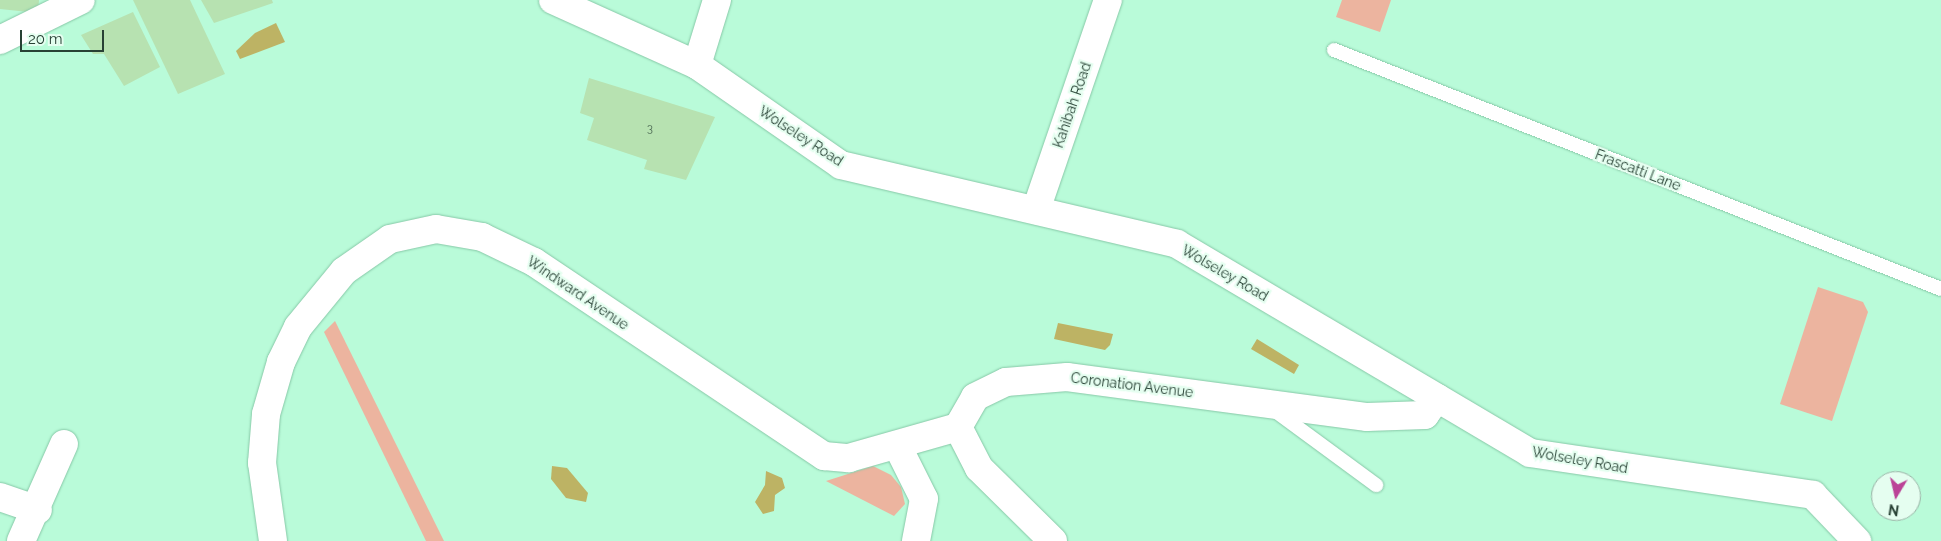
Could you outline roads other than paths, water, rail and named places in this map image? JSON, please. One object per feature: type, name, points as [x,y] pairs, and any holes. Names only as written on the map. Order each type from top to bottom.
[{"type":"street","points":[[0,40],[81,0]]},
{"type":"street","name":"Wolseley Road","points":[[553,0],[697,65],[841,165],[1177,244],[1530,453],[1813,495],[1857,541]]},
{"type":"street","points":[[697,65],[717,0]]},
{"type":"street","name":"Kahibah Road","points":[[1036,210],[1108,0]]},
{"type":"street","name":"Windward Avenue","points":[[273,541],[262,463],[266,414],[281,362],[298,327],[344,271],[390,239],[436,228],[482,237],[534,262],[824,456],[849,458],[958,426]]},
{"type":"street","name":"Coronation Avenue","points":[[958,426],[975,397],[1014,381],[1067,377],[1367,417],[1425,415],[1437,398]]},
{"type":"street","points":[[958,426],[978,468],[1053,541]]},
{"type":"street","points":[[21,541],[38,510],[64,444]]},
{"type":"street","points":[[897,445],[924,499],[916,541]]},
{"type":"street","points":[[0,498],[38,510]]},
{"type":"lane","name":"Frascatti Lane","points":[[1334,50],[1941,289]]},
{"type":"lane","points":[[1263,402],[1376,485]]}]
